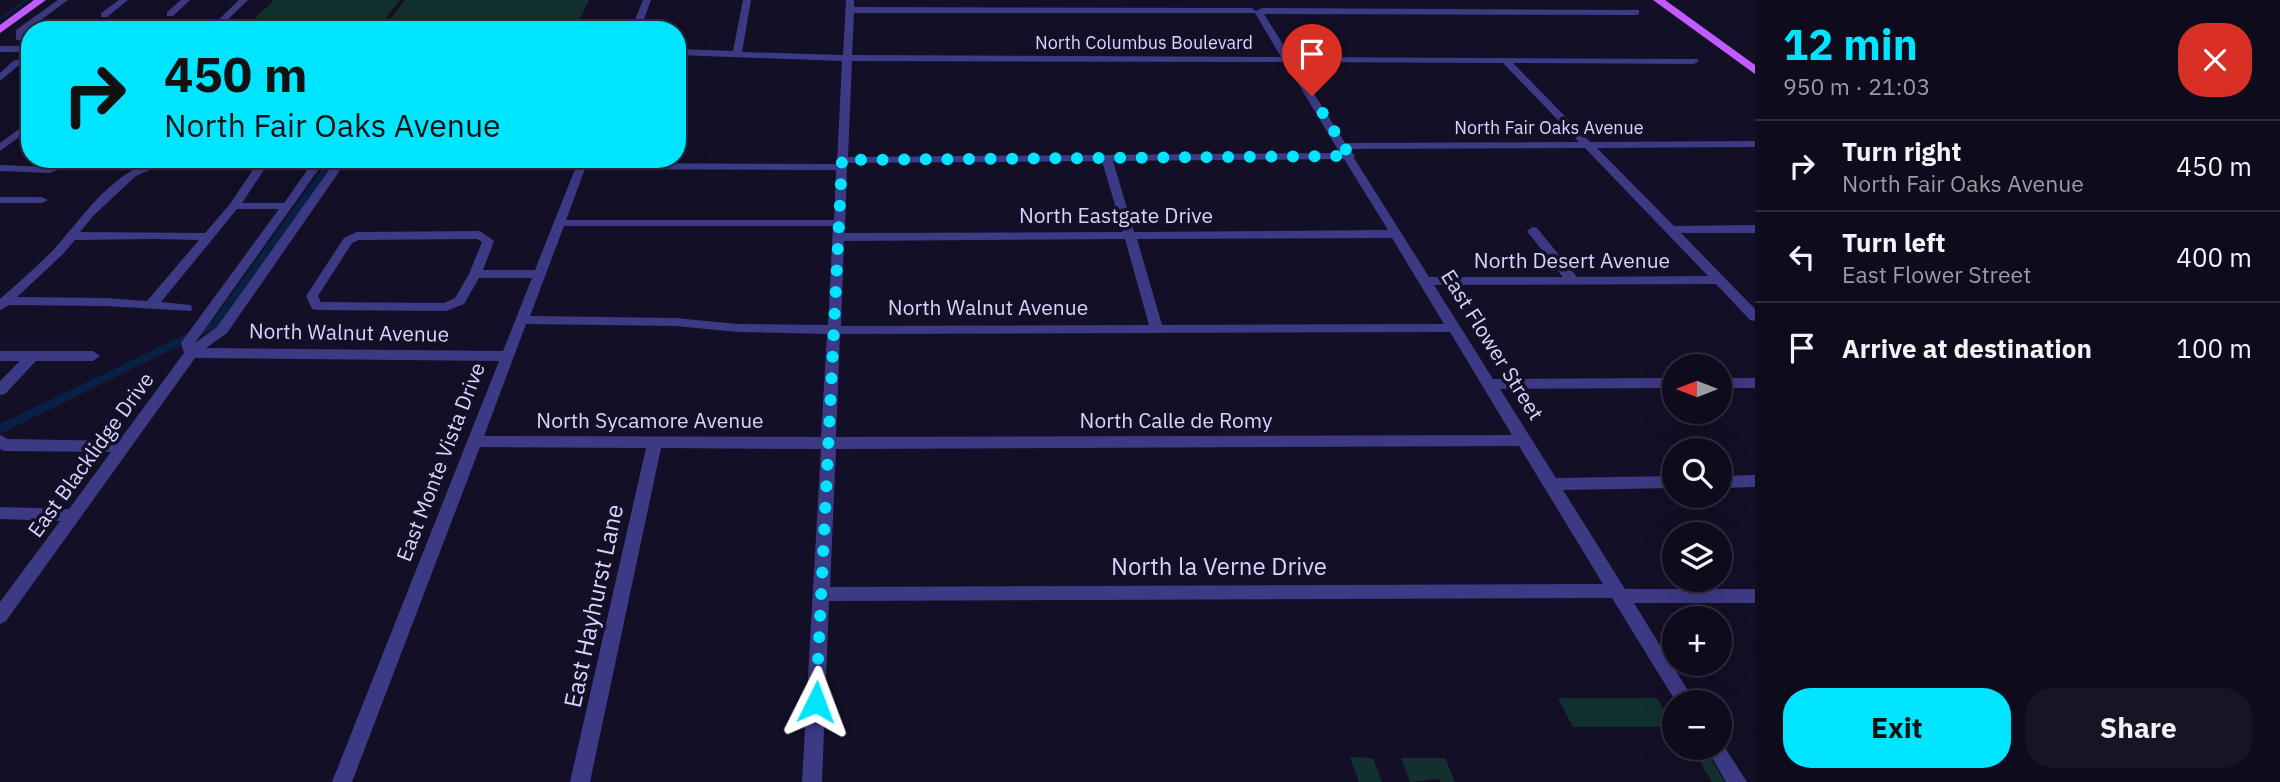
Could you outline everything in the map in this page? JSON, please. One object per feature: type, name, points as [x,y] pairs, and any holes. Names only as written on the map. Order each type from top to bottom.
[{"type":"main road","points":[[0,30],[41,0]]},
{"type":"main road","points":[[1658,0],[1752,61]]},
{"type":"main road","points":[[1665,0],[1752,61],[1755,69]]},
{"type":"street","points":[[34,21],[64,0]]},
{"type":"street","points":[[104,15],[124,0]]},
{"type":"street","points":[[170,14],[186,0]]},
{"type":"street","points":[[222,21],[244,0]]},
{"type":"street","points":[[639,21],[647,0]]},
{"type":"street","points":[[737,52],[747,0]]},
{"type":"street","points":[[812,782],[837,223],[850,5],[1636,12]]},
{"type":"street","name":"East Flower Street","points":[[1256,8],[1679,690]]},
{"type":"street","points":[[0,49],[21,49]]},
{"type":"street","name":"North Columbus Boulevard","points":[[686,52],[846,58],[1695,61]]},
{"type":"street","points":[[1506,61],[1755,317]]},
{"type":"street","points":[[0,78],[21,62]]},
{"type":"street","points":[[0,148],[21,131]]},
{"type":"street","name":"North Fair Oaks Avenue","points":[[686,163],[1107,159],[1346,151],[1755,144]]},
{"type":"street","points":[[1107,159],[1157,328]]},
{"type":"street","points":[[0,168],[55,168]]},
{"type":"street","points":[[4,303],[121,183],[132,174],[147,168]]},
{"type":"street","points":[[151,304],[234,206],[260,168]]},
{"type":"street","name":"East Blacklidge Drive","points":[[0,616],[6,599],[121,447],[190,348],[206,318],[314,168]]},
{"type":"street","name":"East Blacklidge Drive","points":[[190,348],[222,330],[337,168]]},
{"type":"street","name":"East Monte Vista Drive","points":[[342,782],[581,168]]},
{"type":"street","points":[[0,200],[42,200]]},
{"type":"street","points":[[0,212],[13,200]]},
{"type":"street","points":[[234,206],[287,206]]},
{"type":"street","points":[[559,223],[837,223]]},
{"type":"street","points":[[1671,230],[1755,229]]},
{"type":"street","points":[[1533,231],[1572,279]]},
{"type":"street","points":[[72,236],[142,234],[206,237]]},
{"type":"street","name":"North Eastgate Drive","points":[[837,237],[1395,234]]},
{"type":"street","points":[[480,235],[488,241],[475,274],[460,301],[446,307],[317,306],[312,296],[348,241],[357,236],[480,235]]},
{"type":"street","points":[[475,274],[539,274]]},
{"type":"street","name":"North Desert Avenue","points":[[1425,281],[1719,280]]},
{"type":"street","points":[[4,303],[151,304],[186,308]]},
{"type":"street","name":"North Walnut Avenue","points":[[522,320],[676,322],[738,328],[832,330],[1455,328]]},
{"type":"street","name":"North Walnut Avenue","points":[[190,348],[506,356]]},
{"type":"street","points":[[0,356],[93,356]]},
{"type":"street","points":[[0,390],[33,356]]},
{"type":"street","points":[[1490,384],[1662,383]]},
{"type":"street","points":[[1732,383],[1755,383]]},
{"type":"street","name":"North Calle de Romy","points":[[827,443],[1525,440]]},
{"type":"street","points":[[0,441],[5,445],[121,447]]},
{"type":"street","name":"North Sycamore Avenue","points":[[473,441],[827,443]]},
{"type":"street","name":"East Hayhurst Lane","points":[[580,782],[655,441]]},
{"type":"street","points":[[1732,482],[1755,481]]},
{"type":"street","points":[[1552,484],[1662,482]]},
{"type":"street","points":[[0,513],[72,515]]},
{"type":"street","name":"North la Verne Drive","points":[[821,594],[1755,596]]},
{"type":"street","points":[[1723,760],[1737,782]]},
{"type":"green space","points":[[274,0],[400,0],[384,21],[252,21]]},
{"type":"green space","points":[[405,0],[589,0],[579,21],[389,21]]},
{"type":"green space","points":[[1558,698],[1657,698],[1662,707],[1662,727],[1573,727]]},
{"type":"green space","points":[[1350,757],[1373,758],[1382,782],[1359,782]]},
{"type":"green space","points":[[1401,758],[1445,758],[1455,782],[1441,782],[1439,779],[1410,782]]},
{"type":"green space","points":[[1699,760],[1712,760],[1725,782],[1712,782]]},
{"type":"water","points":[[323,168],[333,168],[218,327],[0,434],[0,424],[184,335],[215,317]]},
{"type":"waterway","points":[[0,19],[27,0]]},
{"type":"route","points":[[816,702],[842,160],[1350,156],[1312,96]]}]
